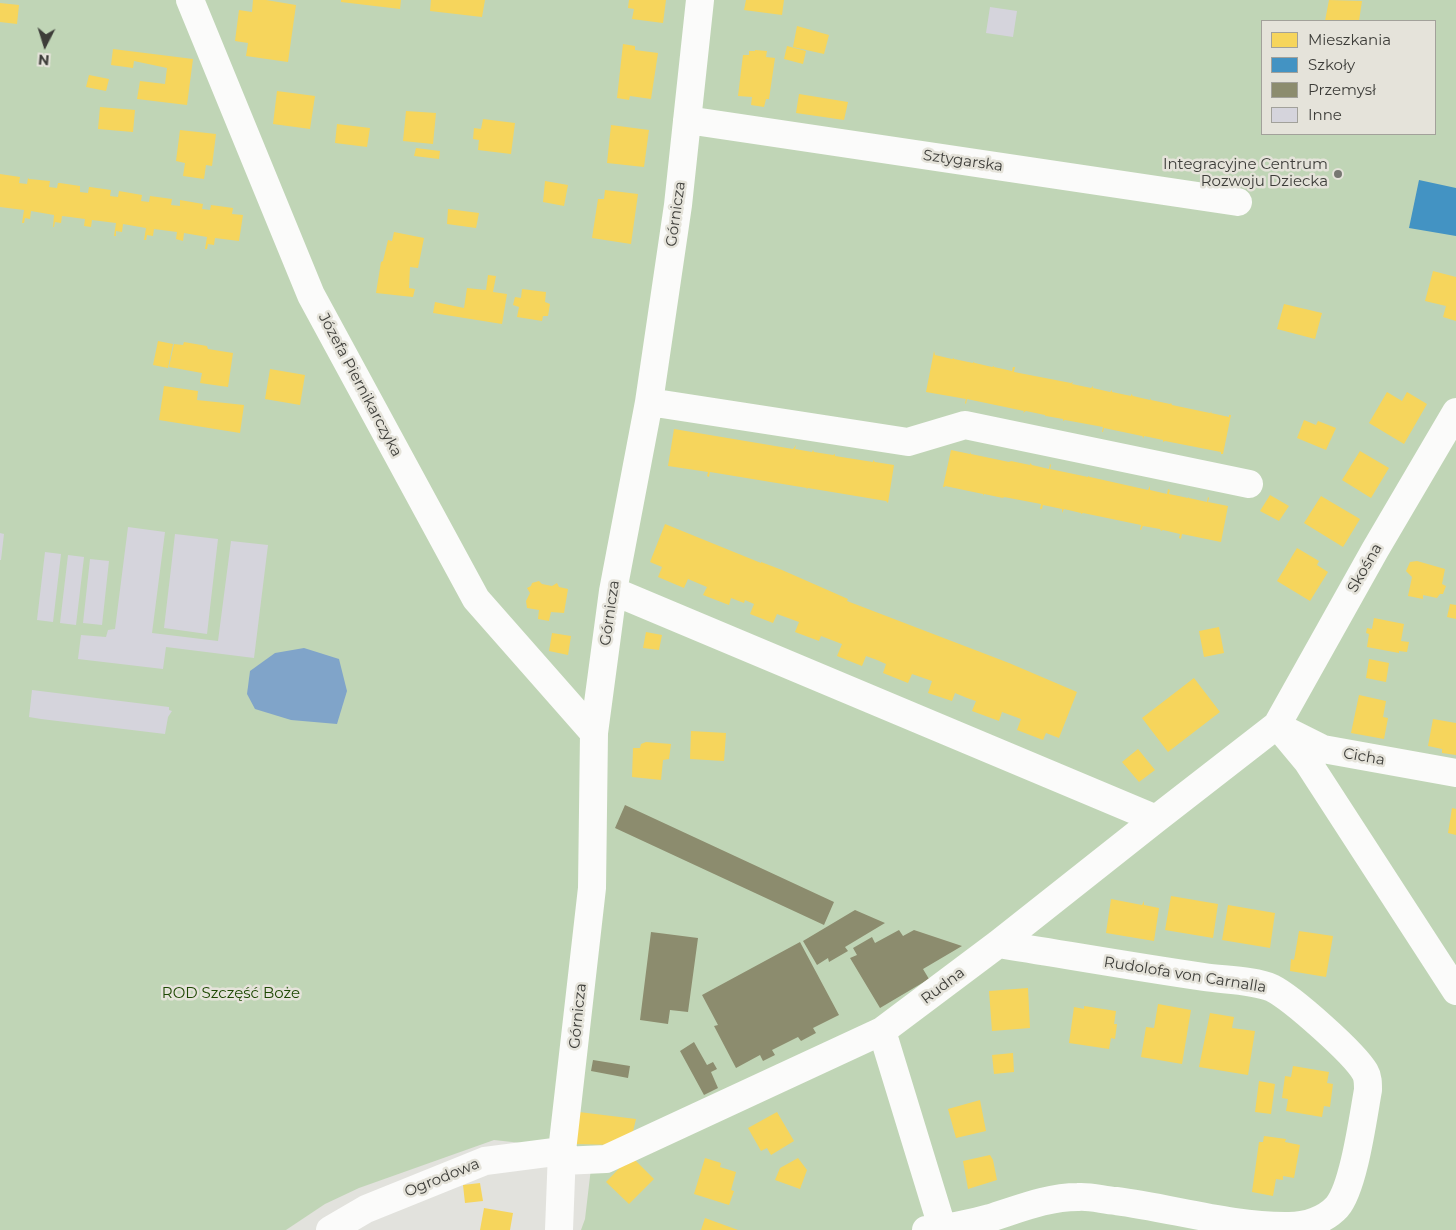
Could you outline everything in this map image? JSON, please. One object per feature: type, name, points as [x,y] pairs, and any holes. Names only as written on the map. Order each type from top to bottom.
[{"type":"street","name":"Józefa Piernikarczyka","points":[[190,0],[311,295],[476,599],[594,733]]},
{"type":"street","name":"Górnicza","points":[[559,1230],[562,1156],[592,888],[594,733],[613,591],[649,402],[678,205],[700,0]]},
{"type":"street","name":"Sztygarska","points":[[687,120],[1238,202]]},
{"type":"street","points":[[649,402],[908,442],[964,425],[1249,484]]},
{"type":"street","name":"Skośna","points":[[1277,725],[1375,550],[1456,412]]},
{"type":"street","points":[[613,591],[1156,819]]},
{"type":"street","points":[[1277,725],[1307,761],[1456,992]]},
{"type":"street","name":"Cicha","points":[[1277,725],[1323,750],[1456,773]]},
{"type":"street","name":"Rudna","points":[[562,1156],[606,1159],[882,1031],[998,944],[1277,725]]},
{"type":"street","name":"Rudolofa von Carnalla","points":[[937,1230],[989,1218],[1052,1198],[1080,1196],[1252,1224],[1290,1226],[1315,1221],[1326,1216],[1338,1206],[1353,1165],[1368,1090],[1368,1081],[1365,1073],[1355,1058],[1310,1018],[1271,988],[1256,984],[1205,978],[998,944]]},
{"type":"street","points":[[882,1031],[937,1230]]},
{"type":"street","name":"Ogrodowa","points":[[330,1230],[366,1209],[485,1161],[562,1156]]},
{"type":"green space","name":"ROD Szczęść Boże","points":[[0,0],[1456,0],[1456,1230],[581,1230],[585,1219],[593,1151],[494,1140],[359,1188],[325,1204],[286,1230],[0,1230]]},
{"type":"water","points":[[304,648],[339,659],[347,691],[337,724],[291,720],[255,709],[247,694],[250,671],[275,653]]},
{"type":"building: Mieszkania","points":[[253,0],[266,0],[296,5],[288,62],[246,56],[248,43],[235,41],[239,10],[252,12]]},
{"type":"building: Mieszkania","points":[[341,0],[401,0],[400,9],[341,2]]},
{"type":"building: Mieszkania","points":[[431,0],[485,0],[482,17],[430,11]]},
{"type":"building: Mieszkania","points":[[629,0],[666,0],[663,23],[632,19],[634,9],[628,8]]},
{"type":"building: Mieszkania","points":[[746,0],[784,0],[782,15],[744,10]]},
{"type":"building: Mieszkania","points":[[1329,0],[1362,1],[1359,20],[1325,20]]},
{"type":"building: Mieszkania","points":[[0,3],[19,5],[17,24],[0,22]]},
{"type":"building: Mieszkania","points":[[797,26],[829,35],[824,54],[793,47]]},
{"type":"building: Mieszkania","points":[[623,44],[635,46],[635,50],[658,53],[651,99],[630,96],[629,100],[617,98]]},
{"type":"building: Mieszkania","points":[[787,46],[806,51],[803,64],[784,59]]},
{"type":"building: Mieszkania","points":[[113,49],[193,59],[187,105],[137,99],[140,81],[165,84],[167,68],[134,61],[133,68],[111,65]]},
{"type":"building: Mieszkania","points":[[749,51],[767,51],[766,57],[775,58],[769,99],[766,99],[764,107],[751,105],[752,97],[738,96],[743,55],[749,55]]},
{"type":"building: Mieszkania","points":[[89,75],[109,79],[106,91],[86,87]]},
{"type":"building: Mieszkania","points":[[277,91],[315,96],[310,129],[273,124]]},
{"type":"building: Mieszkania","points":[[799,94],[848,102],[844,120],[796,113]]},
{"type":"building: Mieszkania","points":[[100,107],[135,110],[133,132],[98,129]]},
{"type":"building: Mieszkania","points":[[406,111],[436,113],[433,144],[403,141]]},
{"type":"building: Mieszkania","points":[[483,119],[515,123],[511,154],[478,150],[479,140],[473,139],[474,128],[481,129]]},
{"type":"building: Mieszkania","points":[[337,124],[370,128],[367,147],[335,143]]},
{"type":"building: Mieszkania","points":[[611,125],[649,130],[644,167],[607,163]]},
{"type":"building: Mieszkania","points":[[180,130],[216,134],[212,166],[206,165],[204,179],[183,176],[185,163],[176,161]]},
{"type":"building: Mieszkania","points":[[416,148],[440,151],[439,159],[414,156]]},
{"type":"building: Mieszkania","points":[[0,174],[20,177],[19,183],[27,184],[28,178],[50,181],[49,187],[57,188],[58,183],[80,186],[80,192],[88,193],[90,187],[111,190],[110,196],[118,197],[119,191],[142,195],[141,201],[149,202],[150,196],[172,199],[171,205],[180,206],[180,200],[203,204],[202,209],[210,210],[211,205],[233,208],[232,214],[243,215],[239,241],[215,238],[214,245],[208,244],[207,249],[205,249],[207,237],[184,233],[183,241],[176,239],[177,232],[154,229],[153,236],[147,235],[146,240],[144,240],[146,228],[123,224],[122,232],[116,231],[116,236],[114,236],[116,223],[92,220],[91,227],[84,226],[85,219],[62,216],[61,223],[55,222],[53,227],[54,215],[31,211],[30,219],[25,218],[24,223],[22,223],[24,210],[0,207]]},
{"type":"building: Mieszkania","points":[[545,181],[568,185],[564,206],[543,202]]},
{"type":"building: Mieszkania","points":[[605,190],[638,194],[631,244],[592,238],[598,199],[604,199]]},
{"type":"building: Mieszkania","points":[[448,209],[479,213],[476,228],[447,224]]},
{"type":"building: Mieszkania","points":[[394,232],[424,238],[418,268],[410,267],[409,288],[415,289],[413,297],[376,293],[381,262],[383,261],[388,240],[392,241]]},
{"type":"building: Mieszkania","points":[[1433,271],[1456,277],[1456,321],[1443,317],[1446,306],[1425,301]]},
{"type":"building: Mieszkania","points":[[488,275],[496,276],[493,292],[507,294],[502,324],[433,313],[435,302],[464,308],[467,288],[486,290]]},
{"type":"building: Mieszkania","points":[[522,289],[546,292],[545,302],[550,304],[548,316],[543,316],[542,321],[517,317],[519,307],[513,305],[515,297],[521,298]]},
{"type":"building: Mieszkania","points":[[1284,304],[1322,313],[1315,339],[1277,329]]},
{"type":"building: Mieszkania","points":[[158,341],[173,344],[168,368],[153,365]]},
{"type":"building: Mieszkania","points":[[184,342],[207,346],[208,349],[233,353],[228,387],[200,383],[202,373],[169,367],[174,344],[183,345]]},
{"type":"building: Mieszkania","points":[[934,351],[935,355],[952,359],[1012,371],[1013,367],[1015,367],[1014,372],[1073,382],[1072,384],[1091,388],[1093,386],[1093,388],[1110,392],[1112,390],[1112,392],[1131,396],[1131,394],[1150,400],[1150,398],[1151,400],[1210,413],[1212,411],[1211,413],[1229,417],[1231,415],[1223,454],[1221,452],[1163,442],[1163,440],[1144,436],[1144,438],[1104,428],[1102,432],[1103,427],[1063,421],[1063,419],[1046,417],[1045,415],[1026,411],[1023,413],[1024,411],[967,399],[966,404],[966,399],[926,392]]},
{"type":"building: Mieszkania","points":[[270,369],[305,375],[300,405],[265,399]]},
{"type":"building: Mieszkania","points":[[164,386],[198,391],[197,400],[244,405],[240,433],[159,420]]},
{"type":"building: Mieszkania","points":[[1387,392],[1402,401],[1407,392],[1427,404],[1404,444],[1369,423]]},
{"type":"building: Mieszkania","points":[[1304,420],[1316,425],[1318,421],[1336,428],[1326,450],[1297,438]]},
{"type":"building: Mieszkania","points":[[674,429],[793,449],[796,445],[795,449],[812,452],[813,450],[814,452],[835,454],[835,456],[873,462],[873,460],[894,465],[888,503],[886,501],[808,488],[806,490],[807,488],[710,472],[709,477],[707,476],[708,472],[668,466]]},
{"type":"building: Mieszkania","points":[[951,450],[970,454],[970,452],[971,454],[1009,462],[1030,465],[1030,463],[1049,469],[1050,464],[1050,469],[1148,490],[1150,486],[1150,490],[1167,494],[1168,489],[1170,490],[1169,494],[1207,502],[1208,497],[1208,502],[1228,506],[1221,542],[1182,534],[1181,539],[1179,538],[1180,534],[1161,531],[1160,529],[1143,526],[1140,530],[1141,525],[1064,509],[1062,513],[1062,509],[1043,505],[1042,509],[1040,509],[1041,504],[984,494],[984,496],[983,494],[943,487]]},
{"type":"building: Mieszkania","points":[[1360,451],[1389,468],[1371,498],[1342,480]]},
{"type":"building: Mieszkania","points":[[1270,495],[1289,506],[1279,521],[1260,511]]},
{"type":"building: Mieszkania","points":[[1321,496],[1360,519],[1343,547],[1304,523]]},
{"type":"building: Mieszkania","points":[[665,524],[782,570],[848,599],[847,601],[1009,663],[1077,692],[1059,738],[1046,733],[1043,740],[1017,730],[1021,719],[1002,712],[999,721],[972,711],[976,701],[955,693],[952,701],[928,693],[932,681],[912,674],[908,683],[883,673],[886,664],[877,660],[866,656],[862,666],[837,656],[842,644],[821,636],[819,641],[795,632],[799,622],[777,614],[773,623],[750,614],[754,604],[745,600],[744,603],[731,598],[729,605],[703,595],[707,587],[688,579],[684,588],[658,577],[662,567],[650,562]]},
{"type":"building: Mieszkania","points":[[1297,548],[1319,561],[1317,565],[1328,572],[1310,601],[1277,581]]},
{"type":"building: Mieszkania","points":[[1417,561],[1445,569],[1442,584],[1446,586],[1443,594],[1440,594],[1437,598],[1423,595],[1423,599],[1408,596],[1412,577],[1406,571],[1410,562]]},
{"type":"building: Mieszkania","points":[[539,581],[542,584],[552,586],[557,583],[559,587],[568,589],[564,613],[551,612],[549,621],[538,619],[539,610],[527,608],[526,601],[530,593],[527,588],[532,583]]},
{"type":"building: Mieszkania","points":[[1450,604],[1456,605],[1456,619],[1447,617]]},
{"type":"building: Mieszkania","points":[[1374,618],[1404,624],[1401,641],[1409,642],[1407,652],[1399,651],[1399,653],[1367,647],[1369,634],[1366,633],[1367,628],[1372,629]]},
{"type":"building: Mieszkania","points":[[1219,627],[1224,653],[1204,657],[1199,631]]},
{"type":"building: Mieszkania","points":[[646,632],[662,635],[659,650],[643,648]]},
{"type":"building: Mieszkania","points":[[552,633],[571,636],[568,655],[549,651]]},
{"type":"building: Mieszkania","points":[[1369,659],[1389,663],[1386,682],[1366,678]]},
{"type":"building: Mieszkania","points":[[1194,678],[1220,712],[1168,752],[1142,718]]},
{"type":"building: Mieszkania","points":[[1359,695],[1386,701],[1383,717],[1388,718],[1384,739],[1351,733]]},
{"type":"building: Mieszkania","points":[[1433,719],[1456,723],[1456,755],[1442,753],[1442,749],[1428,746]]},
{"type":"building: Mieszkania","points":[[691,731],[726,733],[724,761],[690,759]]},
{"type":"building: Mieszkania","points":[[646,742],[671,744],[669,759],[663,760],[661,780],[632,777],[633,748],[640,748],[641,744]]},
{"type":"building: Mieszkania","points":[[1138,749],[1155,770],[1139,782],[1122,762]]},
{"type":"building: Mieszkania","points":[[1452,808],[1456,809],[1456,835],[1448,833]]},
{"type":"building: Mieszkania","points":[[1171,896],[1218,904],[1213,938],[1165,930]]},
{"type":"building: Mieszkania","points":[[1111,899],[1142,905],[1144,901],[1144,905],[1159,908],[1154,941],[1106,933]]},
{"type":"building: Mieszkania","points":[[1228,905],[1275,913],[1270,948],[1222,940]]},
{"type":"building: Mieszkania","points":[[1299,931],[1333,936],[1326,977],[1290,971],[1291,959],[1294,960]]},
{"type":"building: Mieszkania","points":[[1028,988],[1030,1028],[992,1031],[989,991]]},
{"type":"building: Mieszkania","points":[[1158,1004],[1191,1010],[1182,1064],[1141,1057],[1146,1027],[1154,1028]]},
{"type":"building: Mieszkania","points":[[1084,1006],[1116,1011],[1114,1024],[1117,1024],[1115,1039],[1111,1038],[1109,1049],[1069,1043],[1074,1007],[1084,1009]]},
{"type":"building: Mieszkania","points":[[1210,1013],[1234,1017],[1232,1028],[1255,1031],[1248,1075],[1199,1067]]},
{"type":"building: Mieszkania","points":[[1013,1053],[1014,1072],[994,1074],[992,1055]]},
{"type":"building: Mieszkania","points":[[1293,1066],[1329,1072],[1327,1083],[1333,1084],[1330,1107],[1324,1106],[1322,1117],[1286,1111],[1288,1099],[1282,1098],[1285,1076],[1291,1077]]},
{"type":"building: Mieszkania","points":[[1259,1081],[1275,1084],[1271,1114],[1255,1112]]},
{"type":"building: Mieszkania","points":[[980,1100],[986,1131],[956,1138],[948,1109]]},
{"type":"building: Mieszkania","points":[[579,1112],[636,1119],[631,1140],[617,1145],[573,1144]]},
{"type":"building: Mieszkania","points":[[777,1112],[794,1141],[771,1155],[767,1148],[761,1151],[748,1128]]},
{"type":"building: Mieszkania","points":[[1264,1136],[1286,1139],[1285,1142],[1300,1145],[1294,1178],[1283,1176],[1283,1180],[1276,1179],[1273,1196],[1252,1192],[1259,1142],[1263,1142]]},
{"type":"building: Mieszkania","points":[[990,1155],[993,1160],[997,1180],[968,1189],[963,1161]]},
{"type":"building: Mieszkania","points":[[631,1156],[654,1179],[629,1204],[606,1182]]},
{"type":"building: Mieszkania","points":[[705,1158],[721,1163],[720,1167],[736,1172],[731,1190],[734,1191],[729,1205],[694,1194]]},
{"type":"building: Mieszkania","points":[[798,1158],[807,1170],[800,1189],[775,1180],[780,1168]]},
{"type":"building: Mieszkania","points":[[480,1183],[483,1201],[465,1203],[463,1185]]},
{"type":"building: Mieszkania","points":[[484,1208],[513,1213],[510,1230],[480,1230]]},
{"type":"building: Mieszkania","points":[[705,1218],[738,1230],[701,1230]]},
{"type":"building: Szkoły","points":[[1419,180],[1456,188],[1456,236],[1409,228]]},
{"type":"building: Przemysł","points":[[625,805],[834,902],[824,925],[615,828]]},
{"type":"building: Przemysł","points":[[855,910],[885,923],[845,947],[848,951],[829,962],[828,958],[817,965],[803,941]]},
{"type":"building: Przemysł","points":[[899,930],[903,936],[914,930],[962,946],[923,969],[929,979],[880,1008],[850,958],[857,955],[853,948],[872,937],[875,943]]},
{"type":"building: Przemysł","points":[[651,932],[698,938],[688,1012],[670,1010],[668,1024],[640,1020]]},
{"type":"building: Przemysł","points":[[800,942],[839,1015],[813,1028],[816,1033],[801,1041],[798,1037],[772,1050],[775,1055],[763,1061],[760,1055],[736,1068],[714,1026],[718,1025],[702,995]]},
{"type":"building: Przemysł","points":[[694,1042],[707,1065],[713,1062],[717,1069],[711,1072],[718,1088],[704,1095],[680,1051]]},
{"type":"building: Przemysł","points":[[593,1060],[630,1066],[628,1078],[591,1071]]},
{"type":"building: Inne","points":[[990,7],[1017,11],[1013,37],[986,33]]},
{"type":"building: Inne","points":[[128,527],[165,532],[152,633],[218,641],[231,541],[268,545],[254,658],[166,647],[163,669],[78,659],[81,635],[106,637],[108,630],[115,629]]},
{"type":"building: Inne","points":[[0,533],[4,534],[1,560],[0,560]]},
{"type":"building: Inne","points":[[175,534],[218,539],[207,634],[164,628]]},
{"type":"building: Inne","points":[[45,552],[61,554],[53,622],[37,620]]},
{"type":"building: Inne","points":[[68,555],[84,557],[76,625],[60,623]]},
{"type":"building: Inne","points":[[90,559],[109,561],[102,625],[83,623]]},
{"type":"building: Inne","points":[[32,690],[169,707],[169,710],[172,711],[168,717],[165,734],[41,719],[29,717]]},
{"type":"place","name":"Integracyjne Centrum Rozwoju Dziecka","points":[[1338,174]]}]
